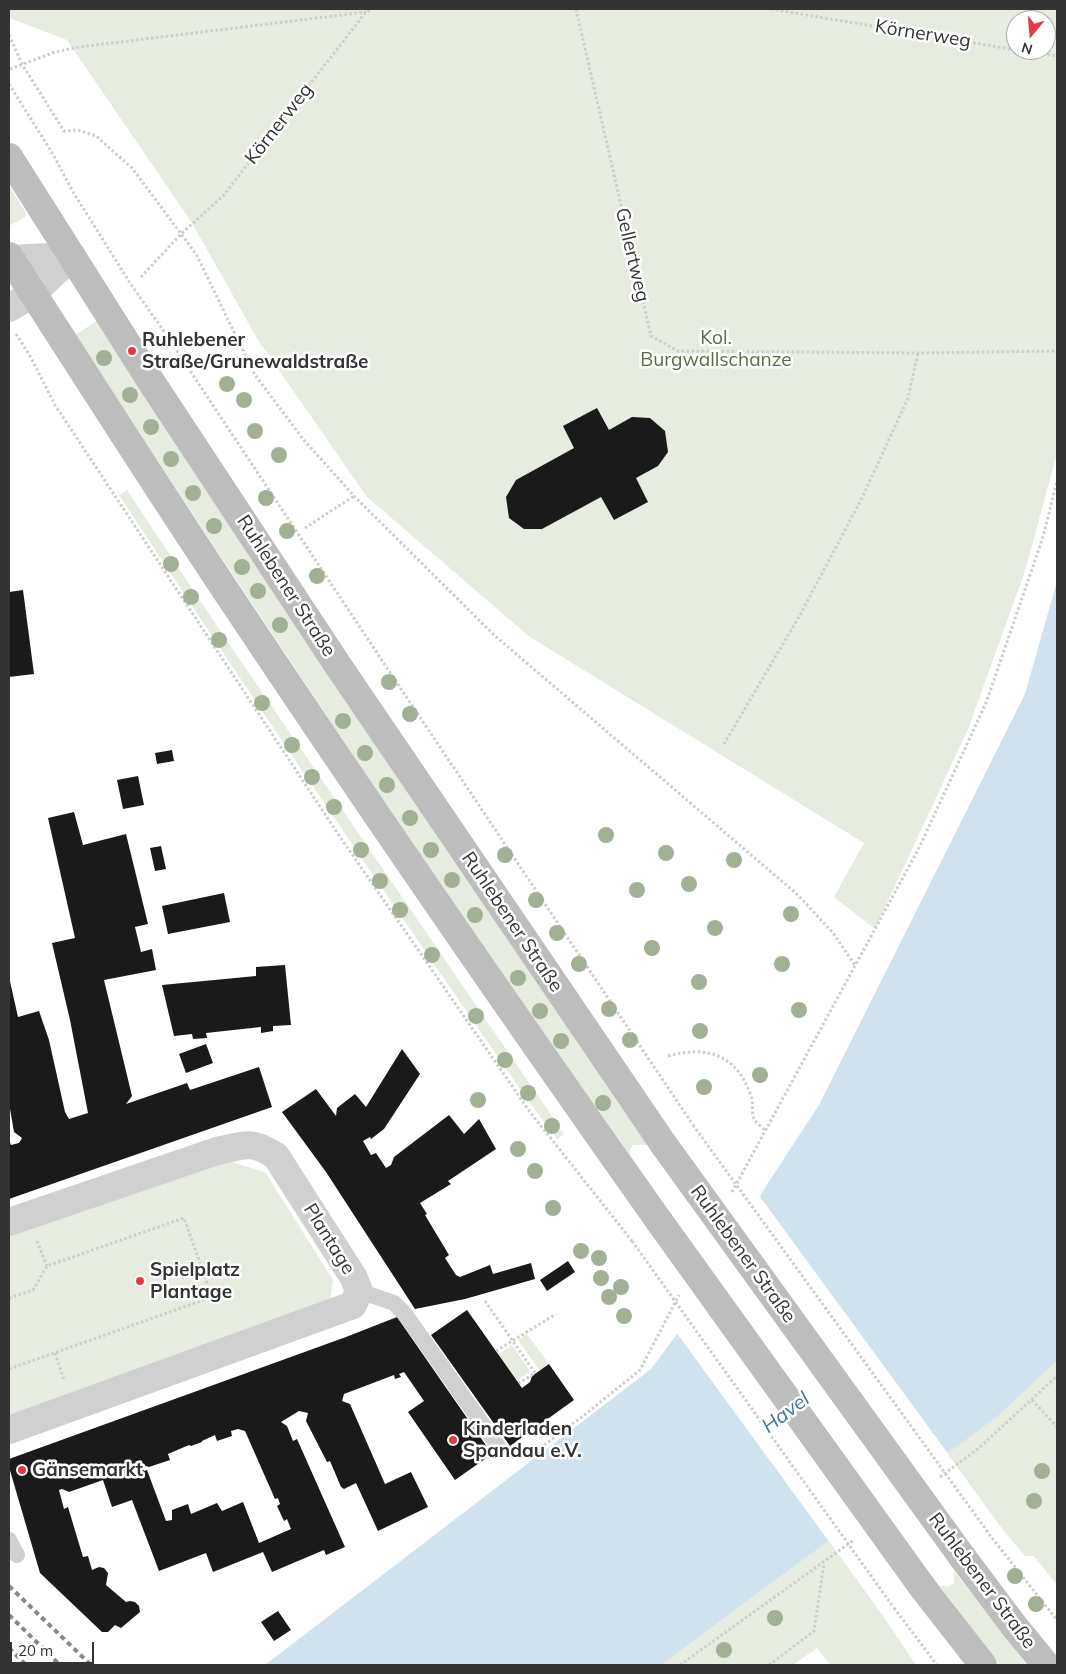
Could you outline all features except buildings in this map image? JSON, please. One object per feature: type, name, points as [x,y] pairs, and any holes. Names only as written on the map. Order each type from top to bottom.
[{"type":"main road","name":"Ruhlebener Straße","points":[[9,157],[152,383],[332,655],[664,1145],[963,1558],[1046,1665]]},
{"type":"main road","points":[[9,258],[230,598],[561,1083],[923,1588],[983,1665]]},
{"type":"street","points":[[9,258],[72,256]]},
{"type":"street","points":[[11,320],[32,294],[72,256]]},
{"type":"street","name":"Plantage","points":[[9,1222],[217,1151],[247,1145],[262,1147],[276,1156],[354,1278],[359,1291],[353,1305],[9,1430]]},
{"type":"lane","points":[[359,1291],[394,1303],[405,1314],[502,1452]]},
{"type":"lane","points":[[9,1540],[17,1555]]},
{"type":"path","name":"Körnerweg","points":[[141,277],[181,234],[224,196],[366,12],[372,9]]},
{"type":"path","name":"Gellertweg","points":[[576,9],[651,336],[678,351],[918,354],[1057,351]]},
{"type":"path","name":"Körnerweg","points":[[771,9],[1006,48]]},
{"type":"path","points":[[10,69],[56,52],[79,47],[366,12]]},
{"type":"path","points":[[9,35],[22,64],[64,131],[78,130],[96,136],[132,168],[196,254],[255,375],[303,439],[354,496],[494,635],[798,895],[834,933],[855,964]]},
{"type":"path","points":[[9,84],[54,156],[73,192],[132,286],[162,327],[384,665],[693,1125],[992,1538],[1057,1620]]},
{"type":"path","points":[[11,320],[55,405],[338,834],[530,1112],[632,1241],[894,1608],[937,1665]]},
{"type":"path","points":[[724,744],[800,614],[862,498],[908,398],[918,354]]},
{"type":"path","points":[[729,1197],[918,848],[986,702],[1043,537],[1057,481]]},
{"type":"path","points":[[305,528],[354,496]]},
{"type":"path","points":[[668,1056],[684,1052],[701,1051],[723,1058],[736,1068],[744,1078],[752,1098],[754,1119],[765,1130]]},
{"type":"path","points":[[9,1298],[33,1290],[46,1266],[184,1218],[212,1297],[9,1369]]},
{"type":"path","points":[[502,1452],[505,1455],[512,1449],[527,1458],[640,1370],[682,1289]]},
{"type":"path","points":[[485,1301],[535,1373],[519,1384]]},
{"type":"path","points":[[496,1351],[556,1314]]},
{"type":"path","points":[[1057,1376],[1032,1400],[1057,1427]]},
{"type":"path","points":[[680,1665],[824,1562],[814,1631],[768,1665]]},
{"type":"green space","name":"Kol. Burgwallschanze","points":[[9,9],[1057,9],[1057,453],[1025,571],[968,729],[875,929],[834,897],[864,843],[530,637],[367,497],[258,340],[192,223],[67,40],[9,18]]},
{"type":"green space","points":[[9,185],[26,213],[25,217],[9,226]]},
{"type":"green space","points":[[97,321],[648,1145],[633,1145],[630,1149],[630,1155],[418,850],[280,645],[75,335]]},
{"type":"green space","points":[[127,490],[223,635],[564,1134],[557,1139],[527,1099],[372,874],[169,571],[119,495]]},
{"type":"green space","points":[[221,1159],[265,1172],[333,1280],[330,1302],[9,1419],[9,1234]]},
{"type":"green space","points":[[527,1334],[549,1364],[540,1371],[518,1340]]},
{"type":"green space","points":[[512,1345],[530,1371],[517,1381],[498,1355]]},
{"type":"green space","points":[[1057,1361],[1057,1585],[1034,1556],[1025,1556],[1003,1530],[947,1453],[998,1416]]},
{"type":"green space","points":[[829,1541],[916,1665],[831,1665],[817,1648],[793,1665],[661,1665]]},
{"type":"green space","points":[[954,1571],[1027,1665],[1000,1665],[939,1585],[948,1587],[954,1584]]},
{"type":"water","name":"Havel","points":[[1057,581],[1057,1361],[998,1416],[661,1665],[265,1665],[651,1369],[721,1275],[764,1189],[819,1105],[1025,694]]},
{"type":"pier","points":[[758,1194],[949,1455],[830,1543],[676,1332],[718,1273]]},
{"type":"railway","points":[[9,1586],[91,1665]]},
{"type":"railway","points":[[9,1615],[60,1665]]},
{"type":"railway","points":[[9,1648],[26,1665]]},
{"type":"place","name":"Ruhlebener Straße/Grunewaldstraße","points":[[132,351]]},
{"type":"place","name":"Spielplatz Plantage","points":[[140,1281]]},
{"type":"place","name":"Kinderladen Spandau e.V.","points":[[453,1440]]},
{"type":"place","name":"Gänsemarkt","points":[[22,1470]]}]
